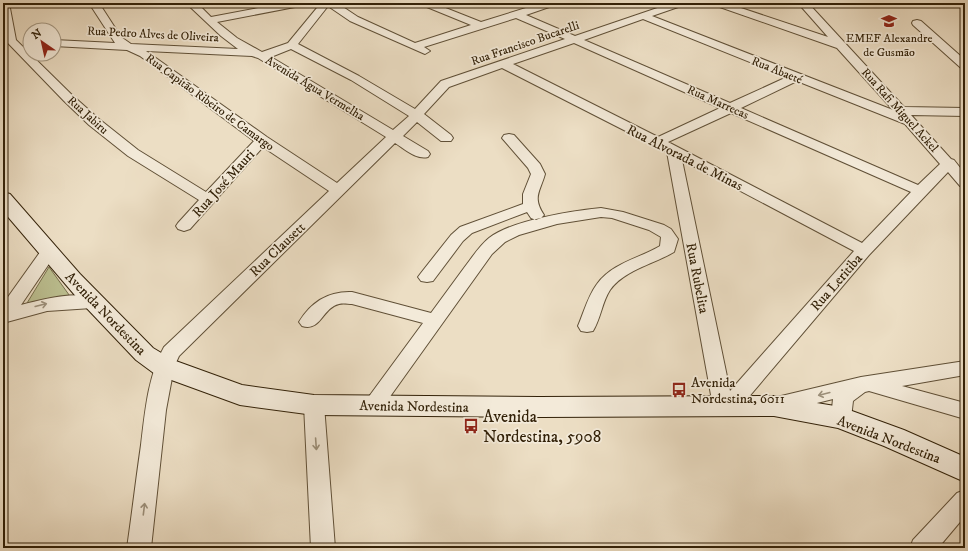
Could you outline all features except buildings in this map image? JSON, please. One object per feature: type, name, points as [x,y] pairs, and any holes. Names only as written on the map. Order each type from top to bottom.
[{"type":"main road","name":"Avenida Nordestina","points":[[3,198],[92,302],[155,363],[240,394],[314,405],[539,407],[774,406],[841,418],[894,438],[965,470]]},
{"type":"street","points":[[4,3],[7,41],[22,42]]},
{"type":"street","name":"Rua Capitão Ribeiro de Camargo","points":[[94,3],[115,36],[125,45],[144,54],[262,140],[338,190]]},
{"type":"street","name":"Avenida Água Vermelha","points":[[192,3],[250,53],[262,56],[396,136],[423,154]]},
{"type":"street","points":[[210,20],[300,3]]},
{"type":"street","points":[[262,56],[292,45],[326,3]]},
{"type":"street","points":[[330,3],[354,19],[430,53]]},
{"type":"street","points":[[426,3],[479,25]]},
{"type":"street","points":[[415,46],[552,3]]},
{"type":"street","name":"Rua Francisco Bucarelli","points":[[396,136],[418,115],[423,106],[445,84],[505,65],[681,3]]},
{"type":"street","points":[[717,3],[841,46]]},
{"type":"street","name":"Rua Rafi Miguel Ackel","points":[[803,3],[949,163],[965,183]]},
{"type":"street","name":"Rua Marrecas","points":[[516,14],[920,191]]},
{"type":"street","name":"Rua Abaeté","points":[[643,16],[911,122]]},
{"type":"street","points":[[917,23],[965,66]]},
{"type":"street","name":"Rua Jabiru","points":[[7,41],[94,122],[120,143],[147,164],[207,200]]},
{"type":"street","name":"Rua Pedro Alves de Oliveira","points":[[62,43],[125,45],[250,53]]},
{"type":"street","name":"Avenida Água Vermelha","points":[[292,45],[355,78],[418,115],[446,138]]},
{"type":"street","name":"Rua Alvorada de Minas","points":[[505,65],[658,142],[864,250]]},
{"type":"street","points":[[658,142],[796,77]]},
{"type":"street","points":[[902,111],[965,112]]},
{"type":"street","name":"Rua Clausett","points":[[139,548],[156,410],[164,367],[171,352],[338,190],[396,136]]},
{"type":"street","points":[[509,138],[535,167],[538,174],[528,199],[530,206],[542,224]]},
{"type":"street","name":"Rua José Mauri","points":[[184,226],[262,140]]},
{"type":"street","name":"Rua Rubelita","points":[[673,150],[726,406]]},
{"type":"street","name":"Rua Leritiba","points":[[726,406],[864,250],[949,163]]},
{"type":"street","points":[[427,277],[457,238],[466,230],[530,206]]},
{"type":"street","points":[[372,406],[486,250],[496,240],[506,234],[584,215],[610,213],[657,227],[668,235],[670,239],[668,248],[659,255],[610,279],[603,287],[587,326]]},
{"type":"street","points":[[3,316],[49,252]]},
{"type":"street","points":[[308,322],[329,300],[341,296],[435,320]]},
{"type":"street","points":[[3,316],[48,304],[67,301],[92,302]]},
{"type":"street","points":[[774,406],[864,384],[965,368]]},
{"type":"street","points":[[841,418],[843,399],[848,393],[864,384],[965,411]]},
{"type":"street","points":[[314,405],[323,548]]},
{"type":"street","points":[[922,548],[965,500]]},
{"type":"green space","points":[[49,267],[72,299],[24,308]]},
{"type":"place","name":"EMEF Alexandre de Gusmão","points":[[889,21]]},
{"type":"place","name":"Avenida Nordestina, 6011","points":[[679,390]]},
{"type":"place","name":"Avenida Nordestina, 5908","points":[[471,426]]}]
